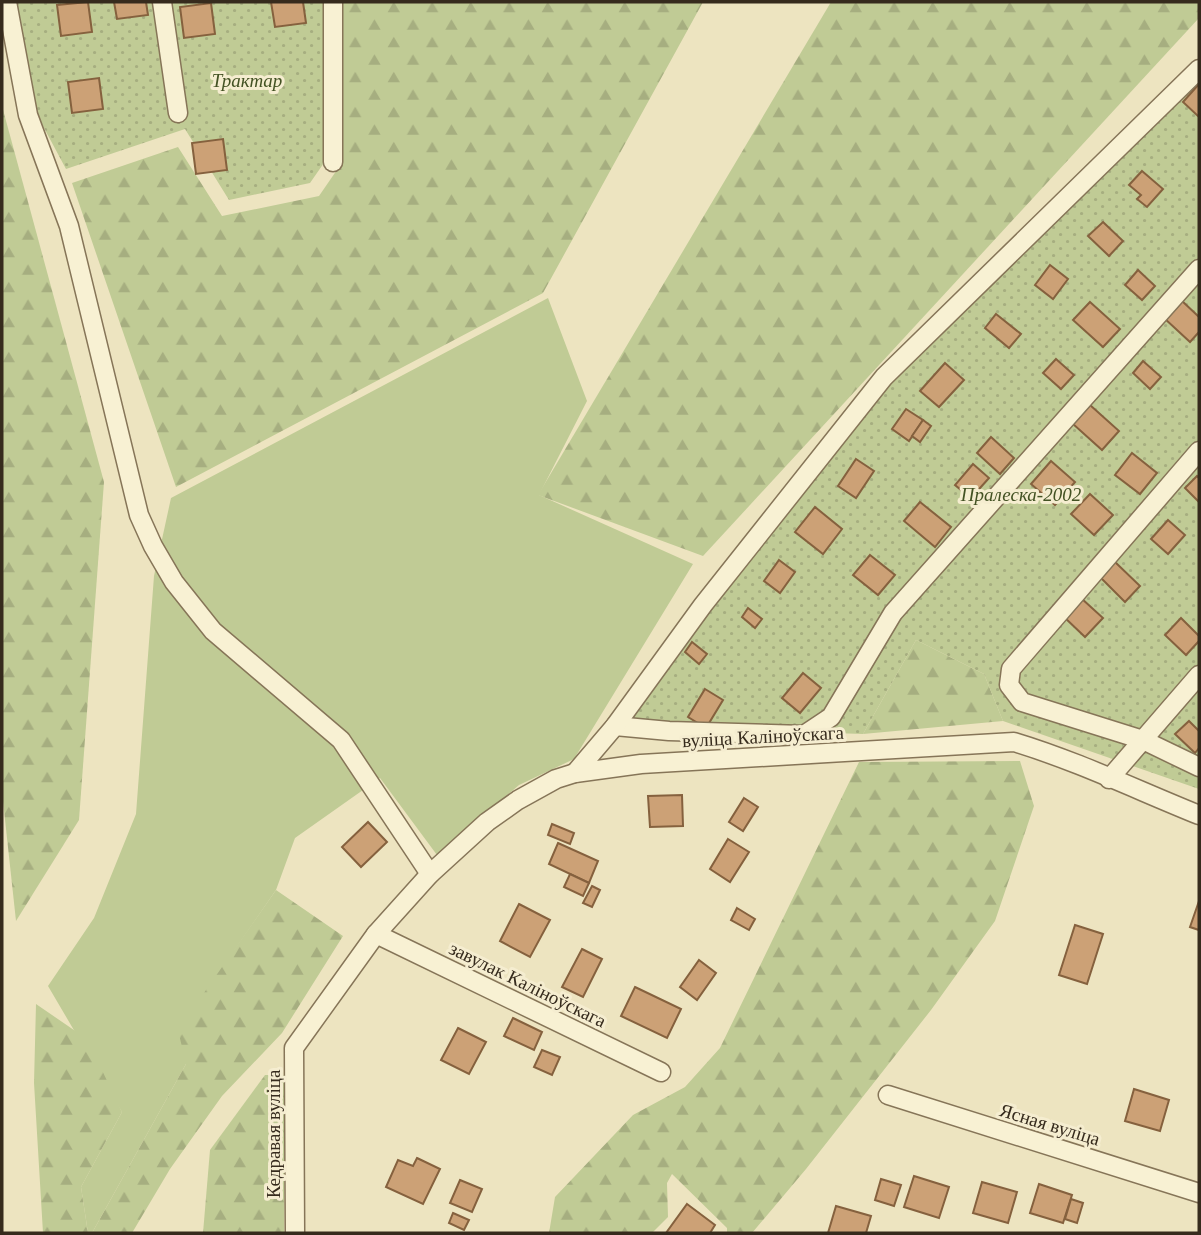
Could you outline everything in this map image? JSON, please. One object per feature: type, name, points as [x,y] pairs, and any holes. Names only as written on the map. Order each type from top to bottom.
[{"type":"street","points":[[7,2],[29,115],[69,226],[139,515],[153,546],[174,582],[213,631],[341,740],[430,874]]},
{"type":"street","points":[[162,2],[178,113]]},
{"type":"street","points":[[333,2],[333,162]]},
{"type":"street","points":[[575,773],[615,726],[703,605],[884,377],[1199,69]]},
{"type":"street","points":[[615,726],[804,735],[831,718],[893,613],[1199,270]]},
{"type":"street","points":[[1199,451],[1010,669],[1009,685],[1021,702],[1143,740],[1199,766]]},
{"type":"street","points":[[1109,779],[1199,675]]},
{"type":"street","name":"вуліца Каліноўскага","points":[[376,934],[430,874],[487,822],[518,800],[556,779],[575,773],[641,764],[1014,742],[1057,755],[1199,815]]},
{"type":"street","name":"завулак Каліноўскага","points":[[376,934],[661,1072]]},
{"type":"street","name":"Кедравая вуліца","points":[[295,1233],[294,1048],[376,934]]},
{"type":"street","name":"Ясная вуліца","points":[[888,1095],[1199,1193]]},
{"type":"green space","name":"Трактар","points":[[15,2],[326,2],[326,160],[310,183],[229,200],[185,129],[66,169],[36,113]]},
{"type":"green space","points":[[341,2],[703,2],[543,293],[176,487],[72,183],[178,147],[222,216],[319,196],[341,164]]},
{"type":"green space","points":[[831,2],[1199,2],[1199,18],[703,556],[538,495]]},
{"type":"green space","name":"Пралеска-2002","points":[[1199,73],[1199,789],[1003,721],[984,674],[916,640],[863,734],[615,726],[884,377]]},
{"type":"green space","points":[[2,106],[104,482],[79,820],[16,921],[2,792]]},
{"type":"green space","points":[[548,298],[587,401],[539,495],[693,564],[574,759],[519,785],[437,855],[380,778],[295,838],[276,890],[234,951],[186,1064],[92,1233],[88,1233],[81,1187],[122,1112],[48,986],[94,918],[136,814],[154,576],[171,498]]},
{"type":"green space","points":[[916,640],[984,674],[1003,721],[863,734]]},
{"type":"green space","points":[[1020,761],[1034,806],[995,921],[931,1010],[752,1233],[727,1233],[727,1228],[672,1174],[667,1183],[668,1217],[652,1233],[549,1233],[555,1197],[633,1115],[685,1087],[720,1048],[859,762]]},
{"type":"green space","points":[[276,890],[343,936],[282,1033],[222,1096],[170,1169],[132,1233],[92,1233],[186,1064],[178,1030]]},
{"type":"green space","points":[[36,1004],[87,1039],[122,1112],[81,1187],[88,1233],[43,1233],[34,1083]]},
{"type":"green space","points":[[265,1075],[285,1075],[284,1233],[203,1233],[210,1150]]},
{"type":"building","points":[[88,2],[92,32],[61,36],[57,5]]},
{"type":"building","points":[[114,2],[146,2],[148,15],[117,19]]},
{"type":"building","points":[[271,2],[303,2],[306,23],[275,27]]},
{"type":"building","points":[[211,3],[215,34],[184,38],[180,7]]},
{"type":"building","points":[[99,78],[103,109],[72,113],[68,82]]},
{"type":"building","points":[[1199,84],[1199,117],[1183,102]]},
{"type":"building","points":[[223,139],[227,170],[196,174],[192,143]]},
{"type":"building","points":[[1142,171],[1163,189],[1147,207],[1137,199],[1141,195],[1129,185]]},
{"type":"building","points":[[1103,222],[1123,241],[1109,256],[1088,236]]},
{"type":"building","points":[[1050,265],[1068,279],[1053,299],[1035,285]]},
{"type":"building","points":[[1138,270],[1155,286],[1142,300],[1125,285]]},
{"type":"building","points":[[1181,300],[1199,317],[1199,332],[1190,342],[1164,318]]},
{"type":"building","points":[[1090,302],[1120,329],[1103,347],[1073,320]]},
{"type":"building","points":[[996,314],[1021,334],[1009,348],[985,328]]},
{"type":"building","points":[[1056,359],[1074,375],[1061,389],[1043,373]]},
{"type":"building","points":[[1143,361],[1161,377],[1150,389],[1133,373]]},
{"type":"building","points":[[945,363],[964,380],[939,407],[920,391]]},
{"type":"building","points":[[1090,405],[1119,431],[1102,450],[1073,424]]},
{"type":"building","points":[[906,409],[923,420],[909,441],[892,429]]},
{"type":"building","points":[[923,420],[931,426],[920,442],[912,436]]},
{"type":"building","points":[[991,437],[1014,458],[1000,474],[977,453]]},
{"type":"building","points":[[1132,453],[1157,473],[1140,494],[1115,475]]},
{"type":"building","points":[[856,459],[874,471],[856,498],[838,486]]},
{"type":"building","points":[[1051,461],[1075,482],[1055,505],[1031,484]]},
{"type":"building","points":[[973,464],[989,478],[971,498],[955,485]]},
{"type":"building","points":[[1197,476],[1199,478],[1199,502],[1185,488]]},
{"type":"building","points":[[1090,494],[1113,515],[1094,535],[1071,514]]},
{"type":"building","points":[[920,502],[951,527],[935,547],[904,521]]},
{"type":"building","points":[[815,507],[842,529],[823,554],[795,532]]},
{"type":"building","points":[[1168,520],[1185,535],[1168,554],[1151,539]]},
{"type":"building","points":[[870,555],[895,575],[878,595],[853,575]]},
{"type":"building","points":[[779,560],[795,572],[780,593],[764,581]]},
{"type":"building","points":[[1114,561],[1140,586],[1125,602],[1099,576]]},
{"type":"building","points":[[1081,598],[1103,618],[1085,637],[1063,616]]},
{"type":"building","points":[[748,608],[762,619],[755,628],[742,617]]},
{"type":"building","points":[[1181,618],[1199,636],[1199,641],[1186,655],[1165,635]]},
{"type":"building","points":[[692,642],[707,654],[699,664],[685,652]]},
{"type":"building","points":[[803,673],[821,688],[800,713],[782,698]]},
{"type":"building","points":[[705,689],[723,700],[706,728],[688,717]]},
{"type":"building","points":[[1189,721],[1199,731],[1199,748],[1195,753],[1175,734]]},
{"type":"building","points":[[682,795],[683,826],[650,827],[648,796]]},
{"type":"building","points":[[744,798],[758,807],[743,831],[729,822]]},
{"type":"building","points":[[368,822],[387,842],[361,867],[342,847]]},
{"type":"building","points":[[552,824],[574,833],[570,844],[548,835]]},
{"type":"building","points":[[728,839],[749,852],[730,882],[710,869]]},
{"type":"building","points":[[558,843],[598,861],[589,883],[549,864]]},
{"type":"building","points":[[570,874],[589,883],[583,896],[564,887]]},
{"type":"building","points":[[592,886],[600,890],[592,907],[583,903]]},
{"type":"building","points":[[1199,901],[1199,930],[1190,927]]},
{"type":"building","points":[[519,904],[550,920],[530,957],[500,941]]},
{"type":"building","points":[[737,908],[755,919],[749,930],[731,920]]},
{"type":"building","points":[[1075,925],[1103,934],[1087,984],[1059,975]]},
{"type":"building","points":[[582,949],[602,959],[583,997],[562,987]]},
{"type":"building","points":[[699,960],[716,973],[697,1000],[680,987]]},
{"type":"building","points":[[635,987],[681,1009],[667,1038],[621,1016]]},
{"type":"building","points":[[513,1018],[542,1032],[534,1050],[504,1036]]},
{"type":"building","points":[[458,1028],[486,1042],[469,1074],[441,1060]]},
{"type":"building","points":[[542,1050],[560,1057],[552,1075],[534,1067]]},
{"type":"building","points":[[1134,1089],[1169,1100],[1160,1131],[1125,1121]]},
{"type":"building","points":[[417,1158],[440,1169],[423,1204],[386,1187],[398,1160],[413,1166]]},
{"type":"building","points":[[914,1176],[949,1187],[939,1218],[904,1207]]},
{"type":"building","points":[[881,1179],[901,1185],[894,1206],[875,1200]]},
{"type":"building","points":[[460,1180],[482,1189],[472,1212],[450,1203]]},
{"type":"building","points":[[982,1182],[1017,1192],[1008,1223],[973,1213]]},
{"type":"building","points":[[1039,1184],[1072,1195],[1063,1223],[1030,1213]]},
{"type":"building","points":[[1071,1199],[1083,1203],[1077,1223],[1065,1219]]},
{"type":"building","points":[[687,1204],[715,1225],[710,1233],[666,1233]]},
{"type":"building","points":[[836,1206],[871,1216],[866,1233],[828,1233]]},
{"type":"building","points":[[453,1213],[469,1220],[464,1230],[449,1223]]}]
